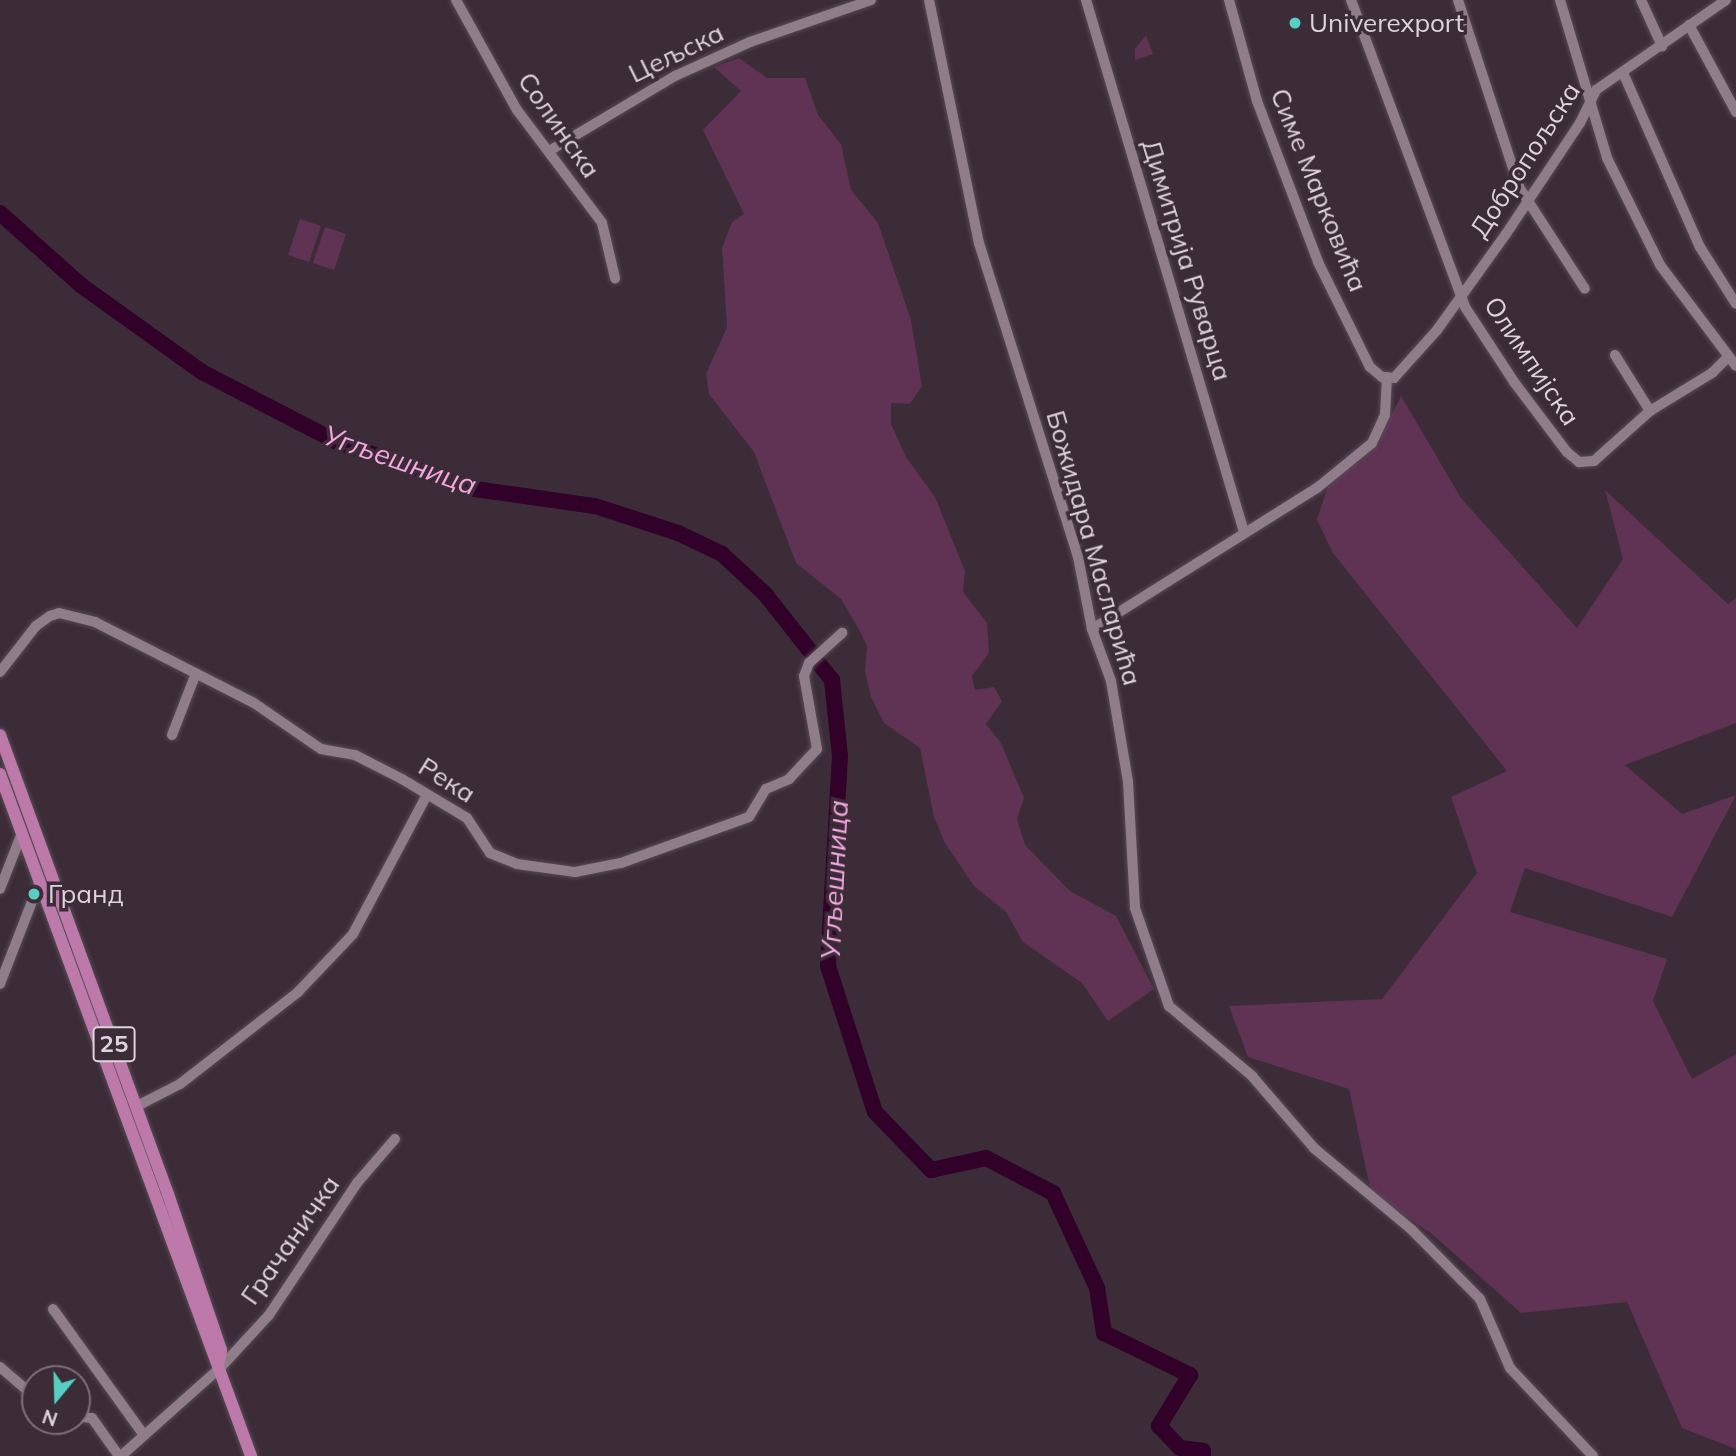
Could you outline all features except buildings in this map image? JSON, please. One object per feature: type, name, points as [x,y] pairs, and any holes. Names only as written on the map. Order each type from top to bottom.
[{"type":"main road","name":"25","points":[[0,735],[137,1107],[221,1350],[220,1364]]},
{"type":"main road","name":"25","points":[[0,774],[206,1338],[220,1364],[251,1456]]},
{"type":"street","name":"Солинска","points":[[456,0],[517,110],[602,223],[615,278]]},
{"type":"street","name":"Цељска","points":[[549,151],[676,76],[750,42],[871,0]]},
{"type":"street","name":"Божидара Масларића","points":[[929,0],[979,243],[1079,557],[1092,629],[1111,681],[1128,782],[1135,908],[1169,1006],[1252,1076],[1314,1148],[1411,1230],[1480,1299],[1510,1368],[1593,1456]]},
{"type":"street","name":"Димитрија Руварца","points":[[1086,0],[1244,532]]},
{"type":"street","name":"Симе Марковића","points":[[1229,0],[1257,101],[1318,262],[1370,366],[1391,378]]},
{"type":"street","name":"Олимпијска","points":[[1351,0],[1462,295],[1514,382],[1567,452],[1579,462],[1594,461],[1650,411]]},
{"type":"street","points":[[1458,0],[1527,202],[1585,289]]},
{"type":"street","points":[[1560,0],[1607,158],[1660,265],[1736,366]]},
{"type":"street","points":[[1641,0],[1662,46]]},
{"type":"street","name":"Добропољска","points":[[1391,378],[1462,295],[1580,123],[1596,90],[1624,75],[1726,0]]},
{"type":"street","points":[[1689,25],[1736,112]]},
{"type":"street","points":[[1624,75],[1700,247],[1736,304]]},
{"type":"street","points":[[1615,355],[1650,411],[1712,373],[1728,357]]},
{"type":"street","points":[[1092,629],[1317,488],[1372,443],[1385,415],[1391,378]]},
{"type":"street","name":"Река","points":[[0,672],[50,616],[59,613],[95,621],[271,712],[321,749],[365,760],[467,818],[489,853],[549,871],[585,872],[739,824],[749,817],[766,789],[789,779],[817,749],[804,676],[809,663],[842,633]]},
{"type":"street","points":[[172,735],[196,673]]},
{"type":"street","points":[[137,1107],[180,1084],[298,992],[353,934],[427,795]]},
{"type":"street","points":[[0,890],[22,833]]},
{"type":"street","points":[[0,984],[40,881]]},
{"type":"street","name":"Грачаничка","points":[[120,1456],[269,1315],[357,1183],[395,1139]]},
{"type":"street","points":[[53,1309],[144,1435]]},
{"type":"street","points":[[0,1367],[21,1385]]},
{"type":"street","points":[[91,1418],[120,1456]]},
{"type":"shaded area","points":[[1146,35],[1153,54],[1135,60],[1135,49]]},
{"type":"shaded area","points":[[739,58],[767,78],[805,78],[818,115],[841,144],[851,190],[878,223],[911,320],[922,386],[910,404],[891,403],[891,424],[906,457],[935,497],[965,571],[963,592],[987,623],[989,653],[972,676],[975,690],[994,687],[1002,701],[986,724],[1001,743],[1024,798],[1017,819],[1025,845],[1070,891],[1116,916],[1154,989],[1108,1021],[1082,983],[1023,942],[1006,912],[974,886],[945,843],[934,817],[920,748],[884,723],[871,697],[865,671],[867,646],[861,633],[841,599],[796,563],[754,452],[709,394],[706,374],[727,327],[722,248],[732,222],[744,214],[703,130],[741,91],[714,67]]},
{"type":"shaded area","points":[[300,219],[321,226],[309,262],[288,255]]},
{"type":"shaded area","points":[[325,227],[346,234],[334,270],[313,263]]},
{"type":"shaded area","points":[[1401,396],[1461,498],[1577,628],[1623,559],[1605,490],[1728,604],[1736,598],[1736,723],[1625,765],[1682,814],[1736,795],[1672,917],[1525,868],[1510,912],[1667,959],[1653,1001],[1692,1079],[1736,1054],[1736,1449],[1682,1428],[1627,1302],[1521,1313],[1432,1234],[1371,1193],[1349,1089],[1248,1057],[1229,1006],[1382,999],[1477,873],[1451,797],[1507,771],[1333,553],[1317,520],[1330,479],[1377,444]]},
{"type":"waterway","name":"Угљешница","points":[[0,213],[82,286],[202,372],[337,442],[475,489],[595,506],[678,533],[722,554],[765,594],[814,656]]},
{"type":"waterway","name":"Угљешница","points":[[816,660],[832,680],[840,756],[828,966],[875,1112],[931,1170],[986,1158],[1053,1193],[1097,1288],[1104,1333],[1190,1375],[1159,1426],[1180,1448],[1203,1451],[1203,1456]]},
{"type":"place","name":"Univerexport","points":[[1295,23]]},
{"type":"place","name":"Гранд","points":[[34,894]]}]
